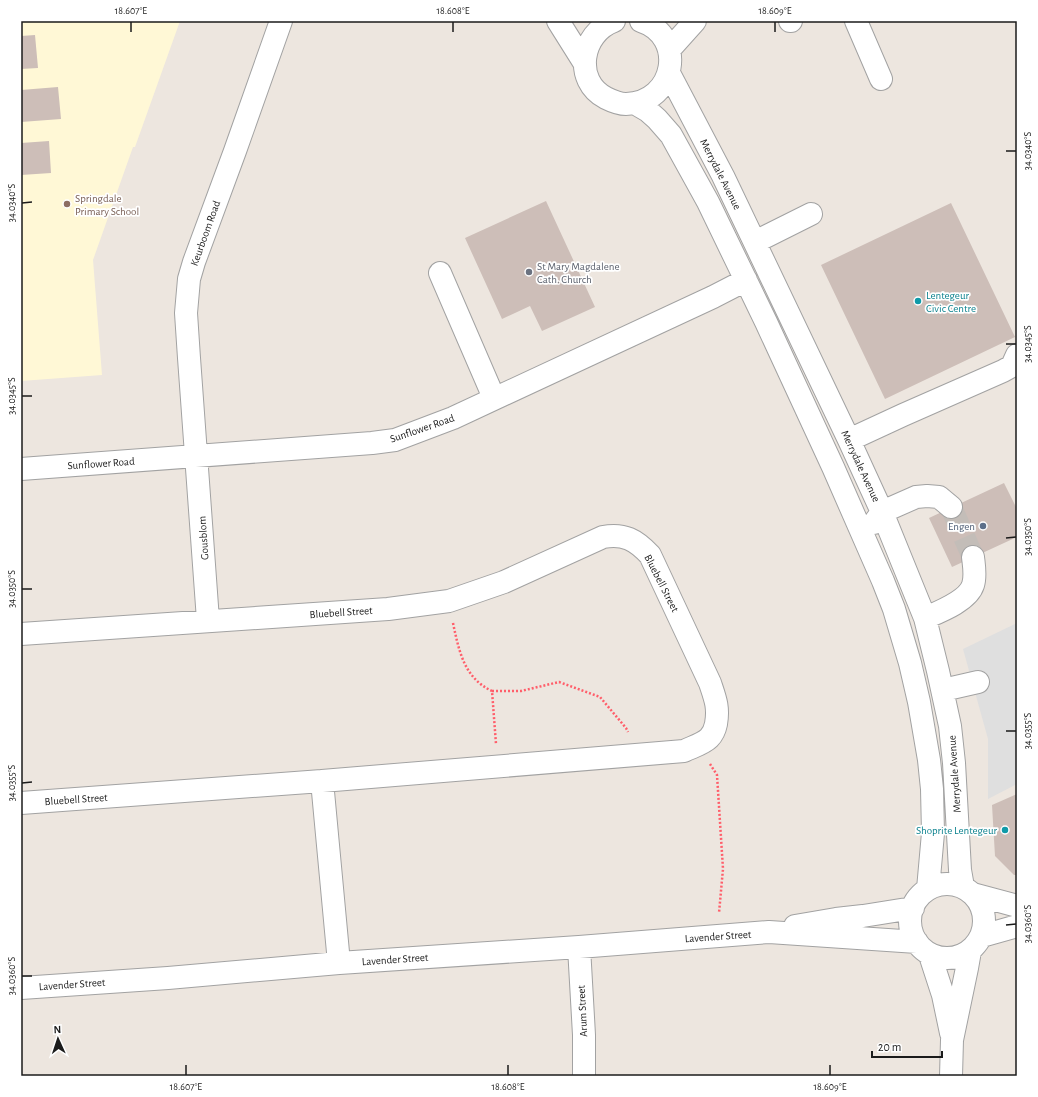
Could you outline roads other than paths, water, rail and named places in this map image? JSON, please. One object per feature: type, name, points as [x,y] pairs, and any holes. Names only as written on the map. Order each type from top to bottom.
[{"type":"street","name":"Keurboom Road","points":[[197,456],[186,313],[189,279],[281,21]]},
{"type":"street","points":[[558,21],[584,64],[587,76],[593,87],[601,96],[624,104],[636,104],[647,100],[657,93],[664,84],[669,73],[671,61],[669,50],[664,39],[656,30],[647,23],[641,21]]},
{"type":"street","points":[[584,64],[586,51],[591,39],[600,29],[614,21]]},
{"type":"street","points":[[669,50],[695,21]]},
{"type":"street","points":[[856,21],[881,79]]},
{"type":"street","name":"Merrydale Avenue","points":[[669,73],[723,176],[849,440],[882,512],[925,618],[950,726],[954,763],[960,870],[968,891]]},
{"type":"street","points":[[636,104],[657,119],[671,135],[708,202],[830,460],[883,581],[900,626],[910,663],[925,733],[932,789],[933,833],[928,889]]},
{"type":"street","points":[[755,242],[811,214]]},
{"type":"street","points":[[440,273],[494,398]]},
{"type":"street","name":"Sunflower Road","points":[[21,469],[372,443],[395,440],[453,418],[713,297],[746,280]]},
{"type":"street","points":[[849,440],[1003,371],[1012,366],[1017,355]]},
{"type":"street","name":"Gousblom","points":[[197,456],[208,620]]},
{"type":"street","points":[[864,540],[882,512],[916,497],[938,497],[951,507]]},
{"type":"street","name":"Bluebell Street","points":[[21,634],[388,608],[450,601],[504,582],[603,536],[612,535],[632,539],[650,555],[710,683],[716,700],[718,713],[715,730],[709,738],[684,751],[322,781],[21,803]]},
{"type":"street","points":[[925,618],[953,606],[969,593],[973,586],[975,572],[973,557]]},
{"type":"street","points":[[942,690],[978,682]]},
{"type":"street","points":[[322,781],[339,963]]},
{"type":"street","points":[[952,1040],[943,995],[923,949],[912,931],[910,920],[913,908],[919,897],[928,889],[945,884],[951,884],[968,891],[1017,906]]},
{"type":"street","points":[[951,1076],[952,1040],[967,968],[984,925],[984,914],[980,903],[968,891]]},
{"type":"street","name":"Lavender Street","points":[[21,988],[769,932],[836,919],[913,908]]},
{"type":"street","points":[[923,949],[950,958],[959,956],[976,944],[1017,926]]},
{"type":"street","name":"Lavender Street","points":[[769,932],[923,949]]},
{"type":"street","name":"Arum Street","points":[[579,947],[584,1035],[584,1076]]},
{"type":"tunnel","points":[[951,507],[973,557]]},
{"type":"place","name":"Springdale Primary School","points":[[67,204]]},
{"type":"place","name":"St Mary Magdalene Cath. Church","points":[[529,272]]},
{"type":"place","name":"Lentegeur Civic Centre","points":[[918,301]]},
{"type":"place","name":"Engen","points":[[983,526]]},
{"type":"place","name":"Shoprite Lentegeur","points":[[1005,830]]}]
